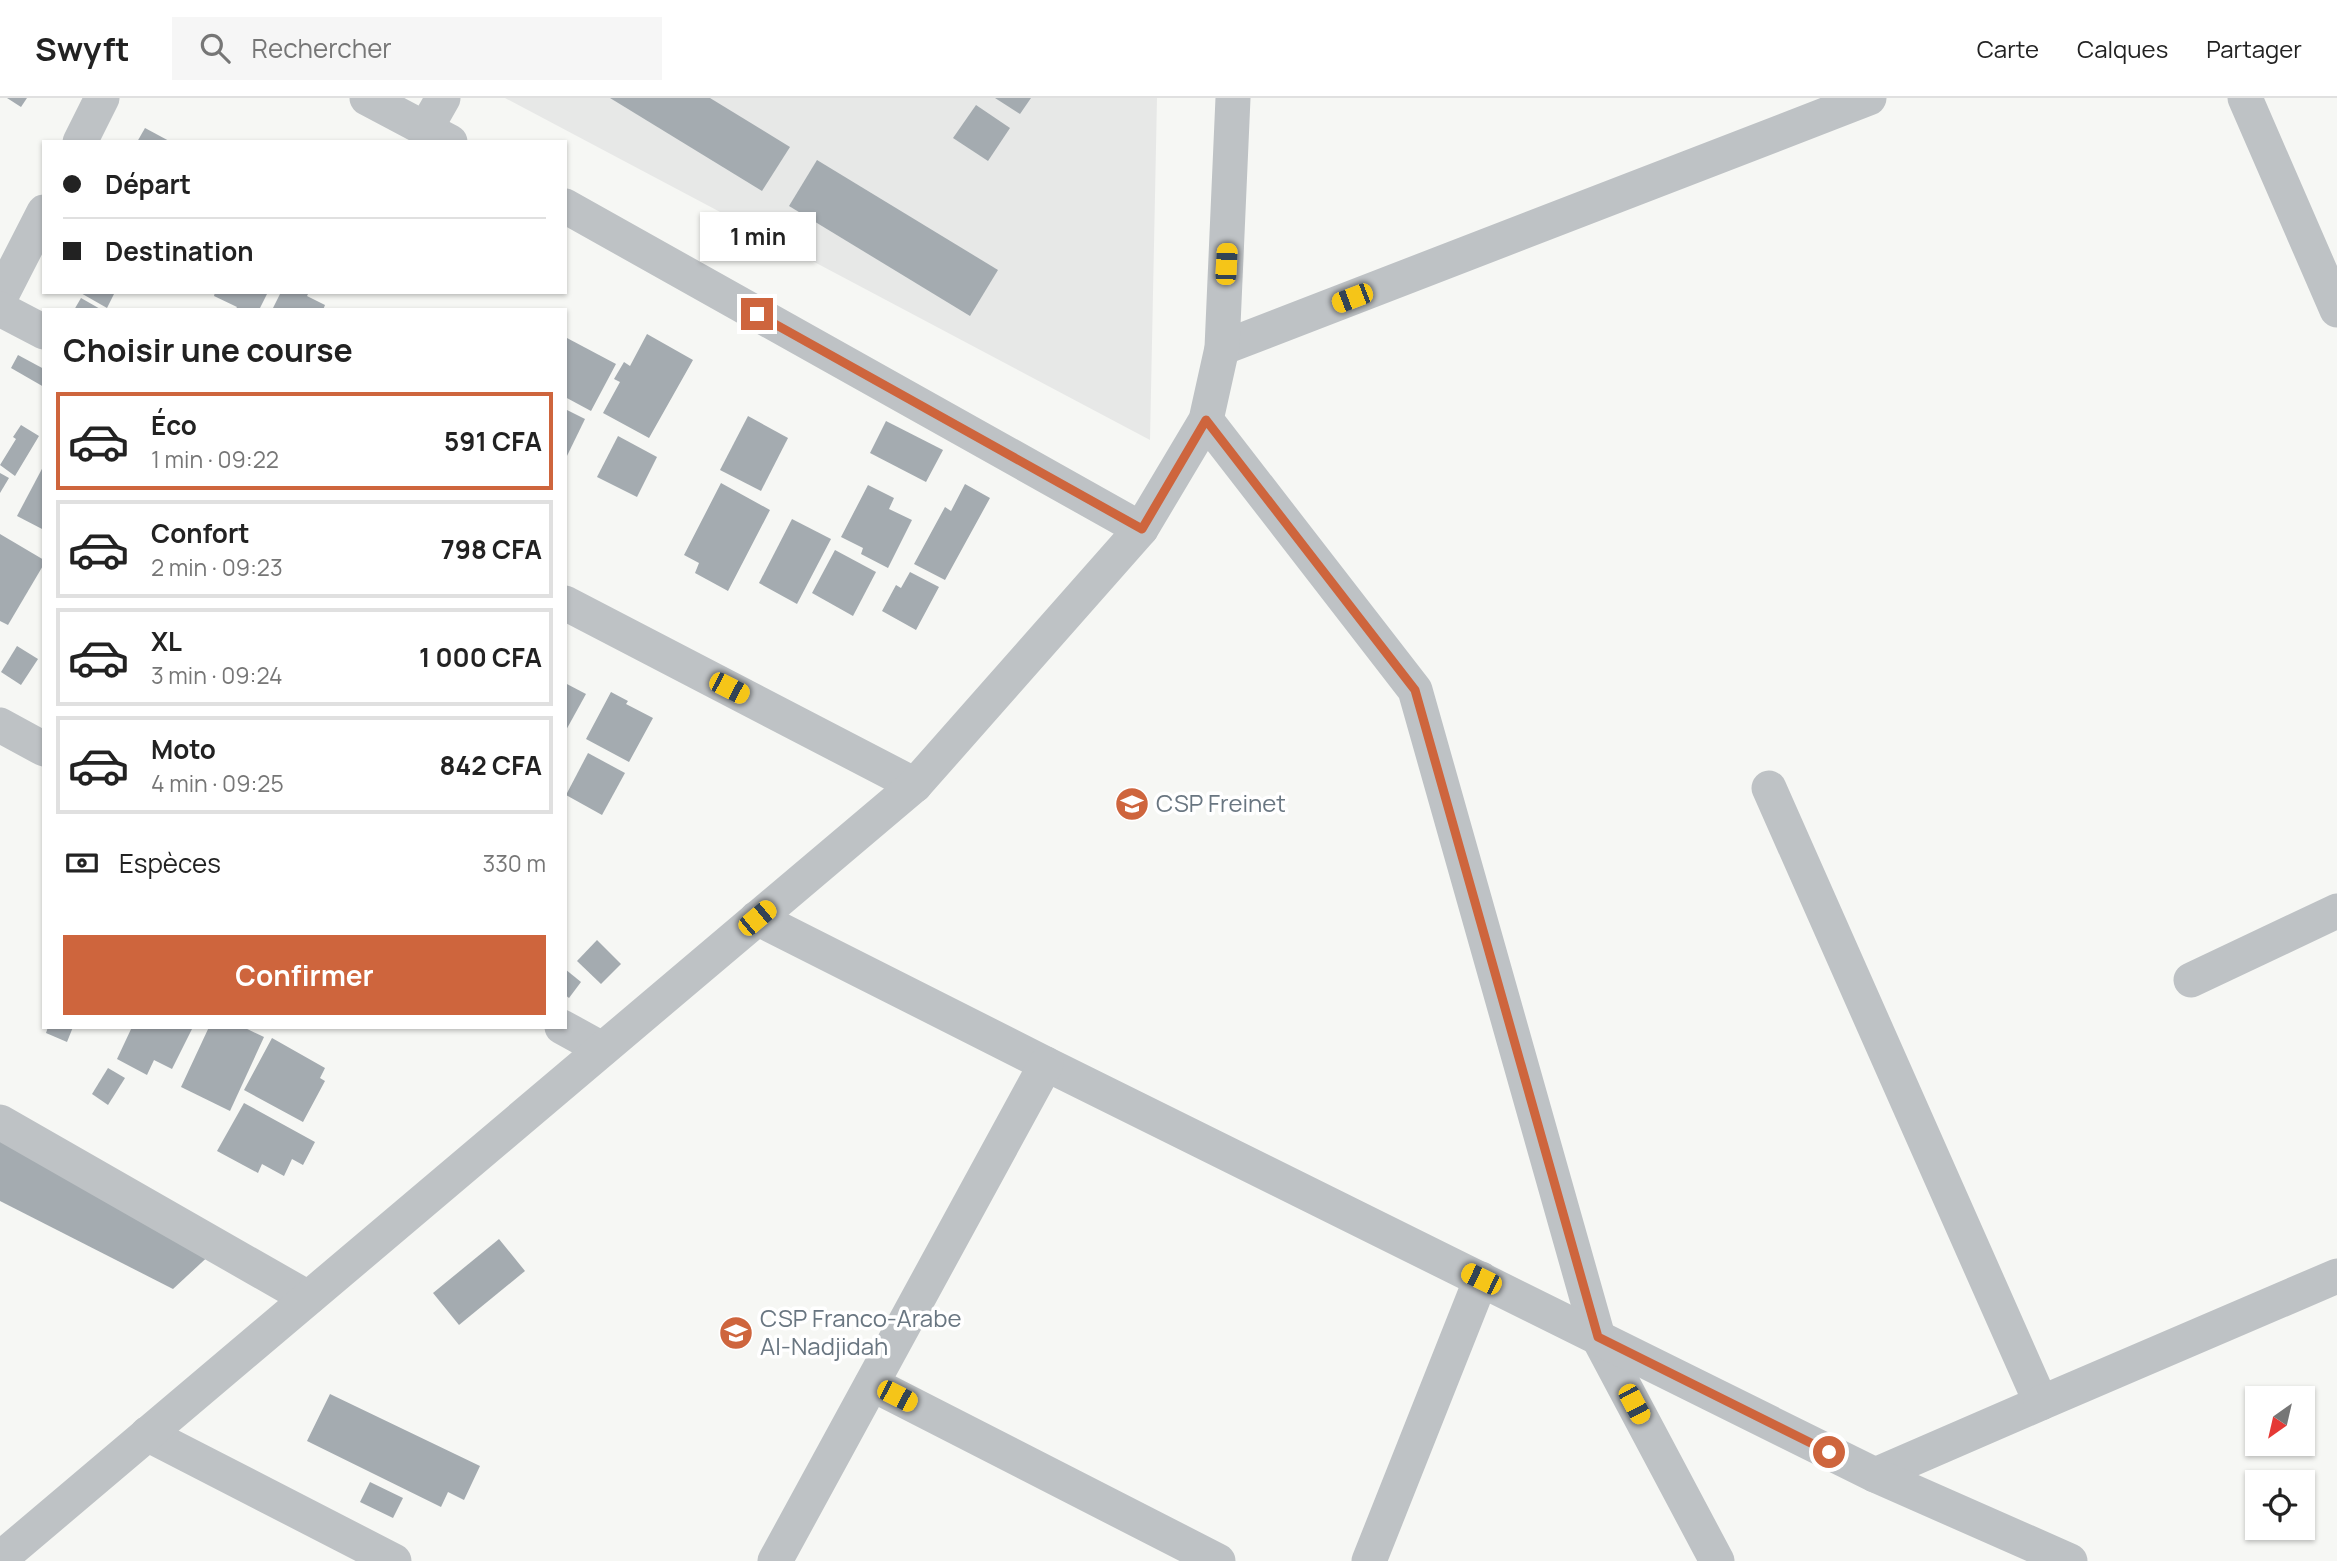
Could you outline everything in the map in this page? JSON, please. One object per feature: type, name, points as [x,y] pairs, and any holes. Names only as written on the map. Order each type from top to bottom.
[{"type":"street","points":[[81,140],[102,98]]},
{"type":"street","points":[[367,98],[438,135],[443,98]]},
{"type":"street","points":[[0,1559],[915,785],[1142,529],[1206,420],[1223,348],[1233,98]]},
{"type":"street","points":[[1223,348],[1869,98]]},
{"type":"street","points":[[2245,98],[2337,310]]},
{"type":"street","points":[[567,207],[1142,529]]},
{"type":"street","points":[[0,298],[42,216]]},
{"type":"street","points":[[0,309],[42,331]]},
{"type":"street","points":[[1206,420],[1415,690],[1598,1337],[1717,1561]]},
{"type":"street","points":[[567,604],[915,785]]},
{"type":"street","points":[[0,725],[42,748]]},
{"type":"street","points":[[1769,788],[2041,1403]]},
{"type":"street","points":[[2191,980],[2337,911]]},
{"type":"street","points":[[757,918],[1875,1475],[2070,1561]]},
{"type":"street","points":[[566,1029],[603,1049]]},
{"type":"street","points":[[775,1561],[1046,1064]]},
{"type":"street","points":[[0,1122],[308,1298]]},
{"type":"street","points":[[1875,1475],[2337,1276]]},
{"type":"street","points":[[1369,1561],[1481,1279]]},
{"type":"street","points":[[872,1384],[1218,1561]]},
{"type":"street","points":[[147,1434],[394,1561]]},
{"type":"shaded area","points":[[505,98],[1157,98],[1150,440]]},
{"type":"building","points":[[7,98],[27,98],[21,107]]},
{"type":"building","points":[[610,98],[710,98],[790,147],[762,191]]},
{"type":"building","points":[[995,98],[1031,98],[1020,114]]},
{"type":"building","points":[[976,105],[1010,128],[988,161],[953,138]]},
{"type":"building","points":[[145,128],[167,140],[138,140]]},
{"type":"building","points":[[817,160],[998,270],[970,316],[789,206]]},
{"type":"building","points":[[82,294],[114,294],[107,308]]},
{"type":"building","points":[[267,294],[260,308],[236,308],[214,296]]},
{"type":"building","points":[[280,294],[308,294],[307,296],[325,305],[324,308],[273,308]]},
{"type":"building","points":[[81,298],[98,308],[75,308]]},
{"type":"building","points":[[647,334],[693,360],[649,438],[603,413],[620,382],[614,379],[624,362],[630,366]]},
{"type":"building","points":[[567,338],[616,364],[591,411],[567,398]]},
{"type":"building","points":[[18,355],[42,368],[42,386],[11,368]]},
{"type":"building","points":[[567,410],[585,419],[567,456]]},
{"type":"building","points":[[748,416],[788,438],[761,491],[720,470]]},
{"type":"building","points":[[886,421],[943,450],[926,482],[870,453]]},
{"type":"building","points":[[21,425],[39,436],[15,476],[0,465]]},
{"type":"building","points":[[618,436],[657,457],[637,497],[597,477]]},
{"type":"building","points":[[42,469],[42,529],[17,516]]},
{"type":"building","points":[[0,473],[9,478],[0,493]]},
{"type":"building","points":[[721,483],[770,510],[728,591],[695,573],[699,563],[684,555]]},
{"type":"building","points":[[965,484],[990,498],[945,580],[914,564],[945,507],[951,511]]},
{"type":"building","points":[[868,485],[894,498],[889,509],[912,520],[888,568],[861,554],[863,548],[841,537]]},
{"type":"building","points":[[792,519],[831,539],[797,604],[759,583]]},
{"type":"building","points":[[0,534],[42,559],[42,567],[8,625],[0,621]]},
{"type":"building","points":[[835,550],[876,572],[853,616],[812,593]]},
{"type":"building","points":[[910,572],[939,587],[916,630],[882,611],[896,585],[901,588]]},
{"type":"building","points":[[17,646],[38,659],[21,685],[1,672]]},
{"type":"building","points":[[567,684],[586,694],[567,728]]},
{"type":"building","points":[[611,692],[628,701],[626,704],[653,718],[629,762],[586,739]]},
{"type":"building","points":[[588,753],[625,773],[602,815],[567,793]]},
{"type":"building","points":[[597,940],[621,964],[601,984],[577,961]]},
{"type":"building","points":[[567,971],[581,982],[569,998],[567,996]]},
{"type":"building","points":[[47,1029],[72,1029],[67,1042],[46,1033]]},
{"type":"building","points":[[131,1029],[192,1029],[172,1069],[154,1060],[147,1075],[117,1059]]},
{"type":"building","points":[[208,1029],[247,1029],[264,1037],[230,1111],[181,1087]]},
{"type":"building","points":[[272,1038],[325,1068],[320,1078],[325,1081],[303,1122],[244,1090]]},
{"type":"building","points":[[108,1068],[125,1078],[108,1105],[92,1094]]},
{"type":"building","points":[[244,1103],[315,1142],[303,1165],[292,1159],[284,1176],[262,1164],[258,1173],[217,1151]]},
{"type":"building","points":[[0,1139],[214,1251],[173,1289],[0,1201]]},
{"type":"building","points":[[499,1239],[525,1271],[459,1325],[433,1293]]},
{"type":"building","points":[[330,1394],[480,1466],[464,1500],[448,1492],[441,1507],[307,1441]]},
{"type":"building","points":[[370,1482],[403,1498],[393,1518],[360,1502]]},
{"type":"place","name":"CSP Freinet","points":[[1132,804]]},
{"type":"place","name":"CSP Franco-Arabe Al-Nadjidah","points":[[736,1333]]},
{"type":"route","points":[[757,314],[1142,529],[1206,420],[1415,690],[1598,1337],[1829,1452]]}]
